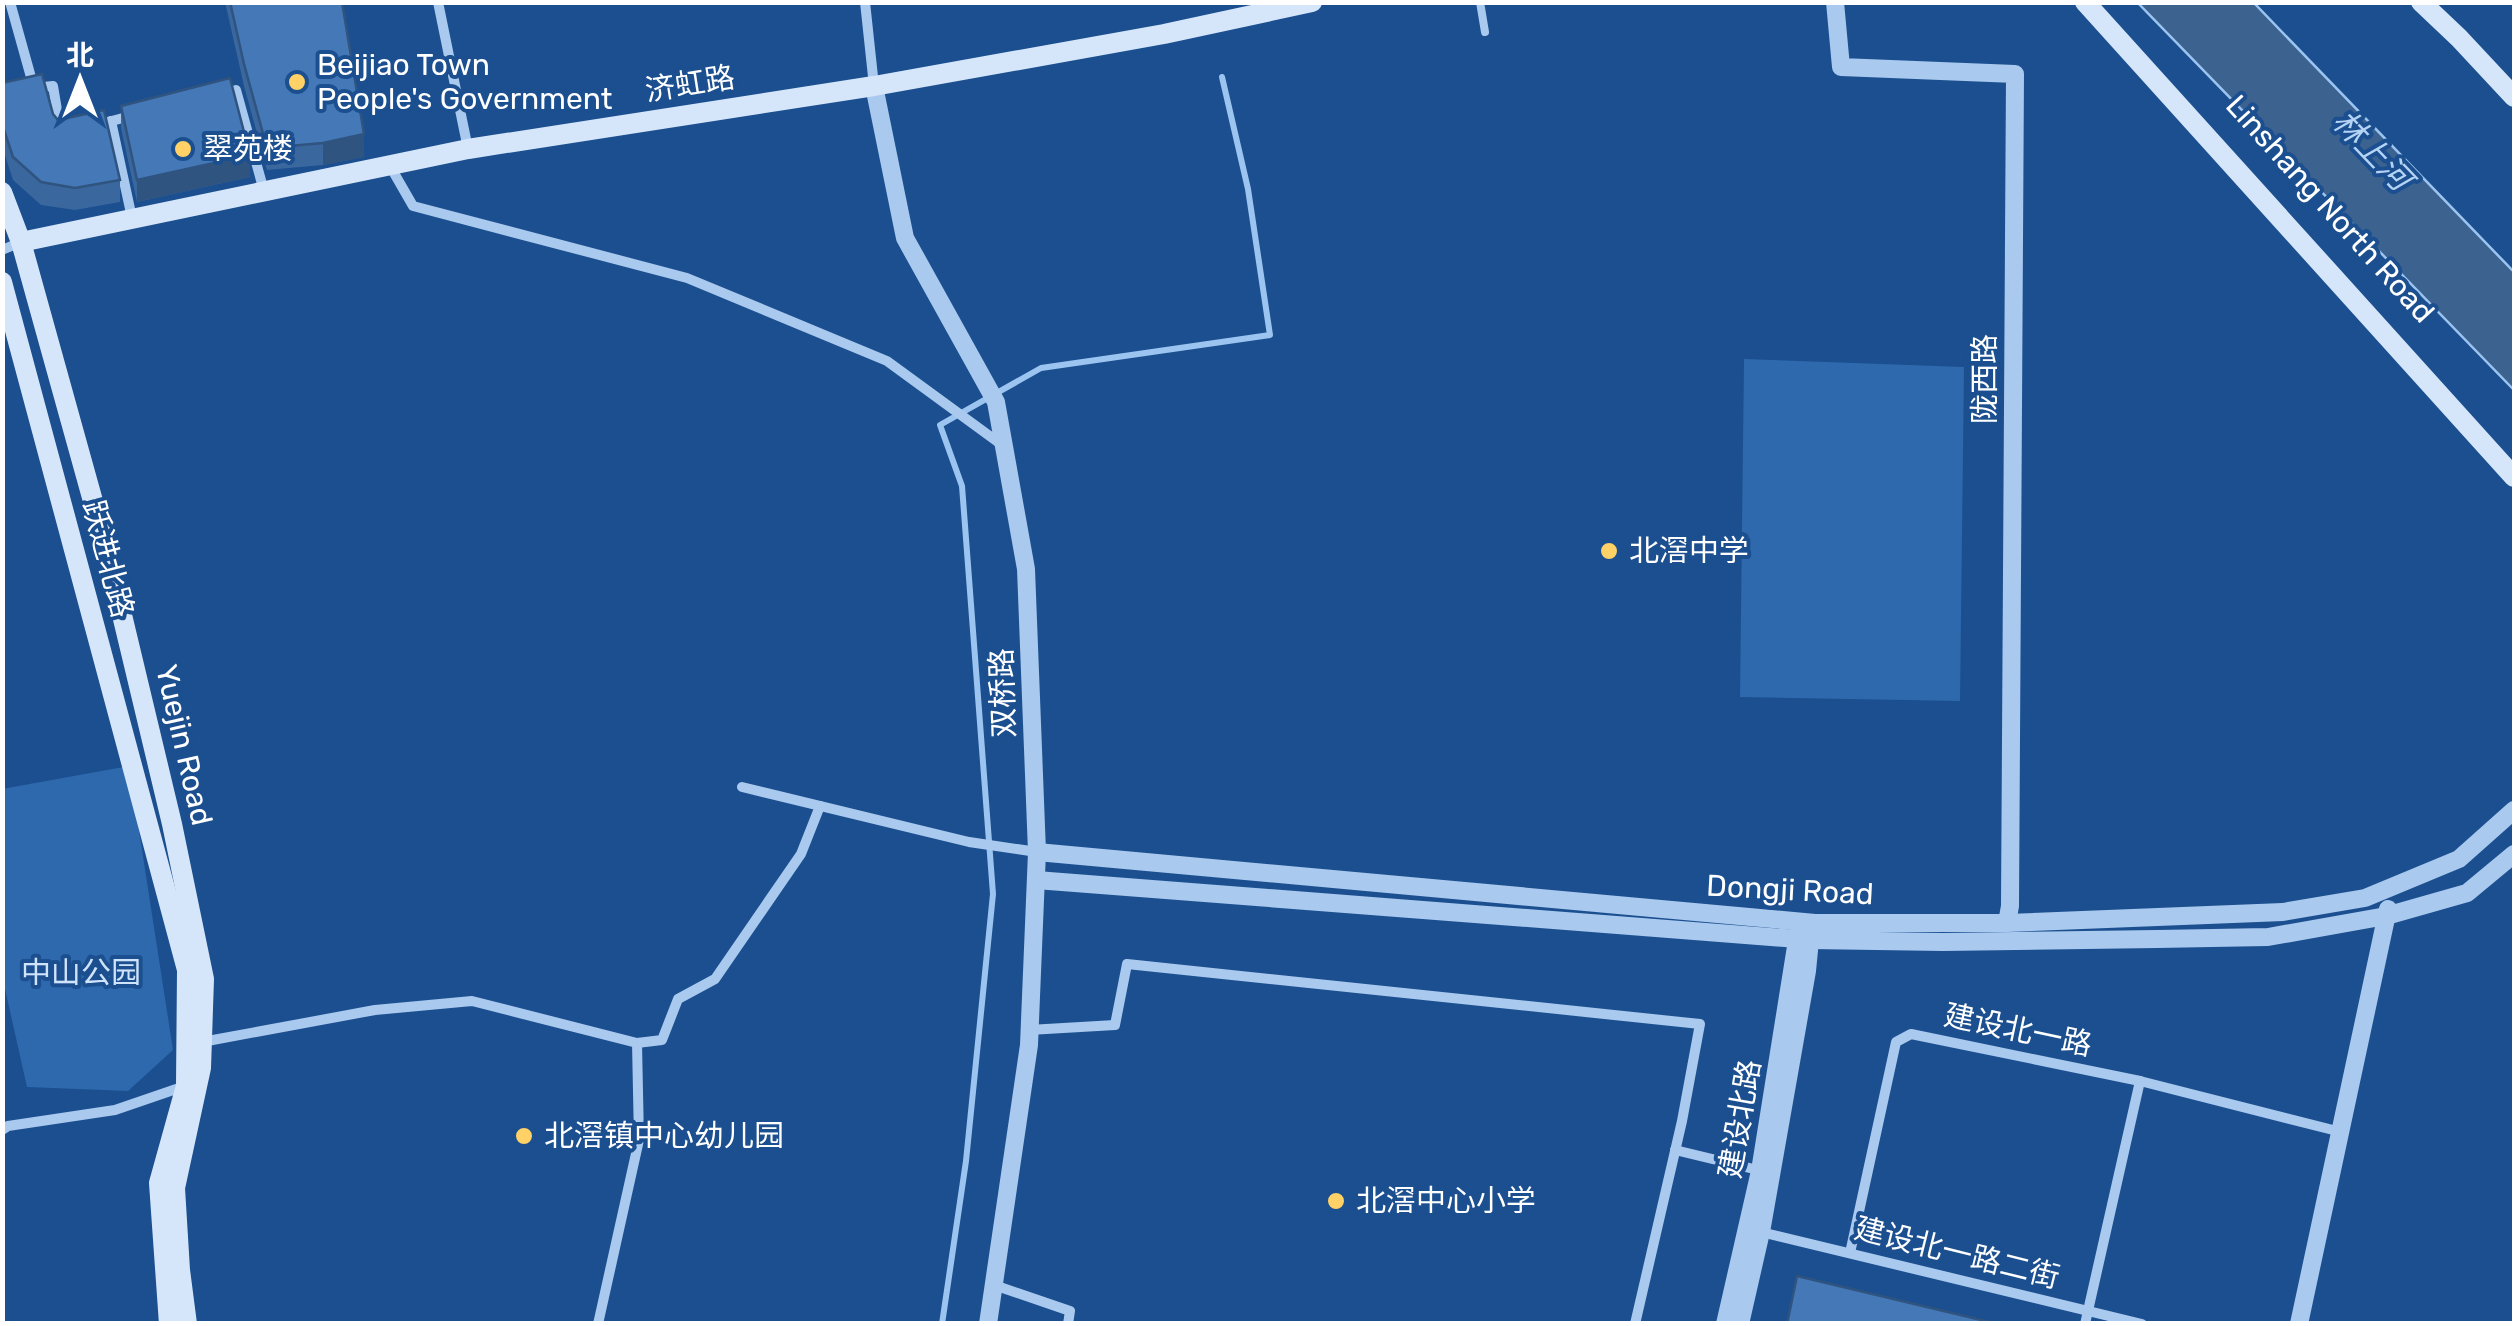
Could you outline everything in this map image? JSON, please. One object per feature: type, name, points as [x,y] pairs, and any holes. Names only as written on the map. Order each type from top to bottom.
[{"type":"main road","points":[[2085,2],[2514,477]]},
{"type":"main road","name":"Linshang North Road","points":[[2102,2],[2514,457]]},
{"type":"main road","points":[[2421,2],[2514,97]]},
{"type":"main road","name":"济虹路","points":[[12,246],[468,149],[874,86],[1164,34],[1305,3]]},
{"type":"main road","name":"Yuejin Road","points":[[2,192],[12,246],[106,548],[172,824],[204,979],[201,1068],[175,1188],[187,1324]]},
{"type":"main road","name":"跃进北路","points":[[2,282],[188,970],[186,1086],[158,1183],[169,1324]]},
{"type":"street","points":[[10,2],[34,88]]},
{"type":"street","points":[[438,2],[468,149]]},
{"type":"street","points":[[864,2],[874,86]]},
{"type":"street","name":"陇西路","points":[[1835,2],[1841,67],[2014,74],[2007,923]]},
{"type":"street","points":[[18,93],[53,86],[61,134],[146,112]]},
{"type":"street","name":"双桥路","points":[[874,86],[905,238],[996,402],[1026,569],[1036,852],[1029,1030],[988,1324]]},
{"type":"street","points":[[218,94],[236,90],[264,192]]},
{"type":"street","points":[[111,121],[132,220]]},
{"type":"street","points":[[390,166],[413,206],[687,278],[887,361],[1003,446]]},
{"type":"street","points":[[742,787],[969,842],[1036,852]]},
{"type":"street","points":[[202,1042],[376,1010],[472,1001],[637,1043],[662,1040],[678,1000],[715,979],[801,854],[820,806]]},
{"type":"street","name":"Dongji Road","points":[[1036,852],[1805,931],[2283,912],[2365,898],[2459,858],[2514,810]]},
{"type":"street","name":"Dongji Road","points":[[1036,880],[1942,942],[2268,937],[2386,916],[2467,893],[2514,854]]},
{"type":"street","points":[[2299,1324],[2394,885]]},
{"type":"street","points":[[1740,1324],[1761,1232],[1765,1172],[1807,972],[1805,931]]},
{"type":"street","points":[[1029,1030],[1115,1026],[1127,964],[1700,1024],[1636,1324]]},
{"type":"street","name":"建设北一路","points":[[1850,1254],[1896,1042],[1911,1034],[2140,1081],[2340,1132]]},
{"type":"street","points":[[598,1324],[638,1140],[637,1043]]},
{"type":"street","points":[[2084,1324],[2140,1081]]},
{"type":"street","points":[[2,1130],[115,1110],[186,1086]]},
{"type":"street","points":[[1675,1150],[1765,1172]]},
{"type":"street","name":"建设北路","points":[[1725,1324],[1765,1172]]},
{"type":"street","name":"建设北一路二街","points":[[1761,1232],[2142,1324]]},
{"type":"street","points":[[994,1285],[1070,1311],[1068,1324]]},
{"type":"lane","points":[[1480,2],[1485,32]]},
{"type":"green space","points":[[1744,359],[1964,367],[1960,701],[1740,697]]},
{"type":"green space","name":"中山公园","points":[[129,766],[173,1050],[128,1091],[27,1087],[3,980],[2,789]]},
{"type":"water","name":"林上河","points":[[2138,3],[2254,3],[2514,272],[2514,390]]},
{"type":"building","name":"Beijiao Town People's Government","points":[[230,2],[342,2],[364,134],[323,143],[267,148]]},
{"type":"building","points":[[42,74],[58,120],[104,110],[120,180],[75,188],[41,182],[13,157],[2,124],[2,83]]},
{"type":"building","name":"翠苑楼","points":[[230,78],[250,155],[137,180],[121,106]]},
{"type":"building","points":[[1797,1276],[1998,1324],[1787,1324]]},
{"type":"waterway","points":[[942,1324],[966,1161],[993,894],[962,486],[940,425],[1041,368],[1270,335],[1248,189],[1222,77]]},
{"type":"place","name":"Beijiao Town People's Government","points":[[297,82]]},
{"type":"place","name":"翠苑楼","points":[[183,149]]},
{"type":"place","name":"北滘中学","points":[[1609,551]]},
{"type":"place","name":"北滘镇中心幼儿园","points":[[524,1136]]},
{"type":"place","name":"北滘中心小学","points":[[1336,1201]]}]
